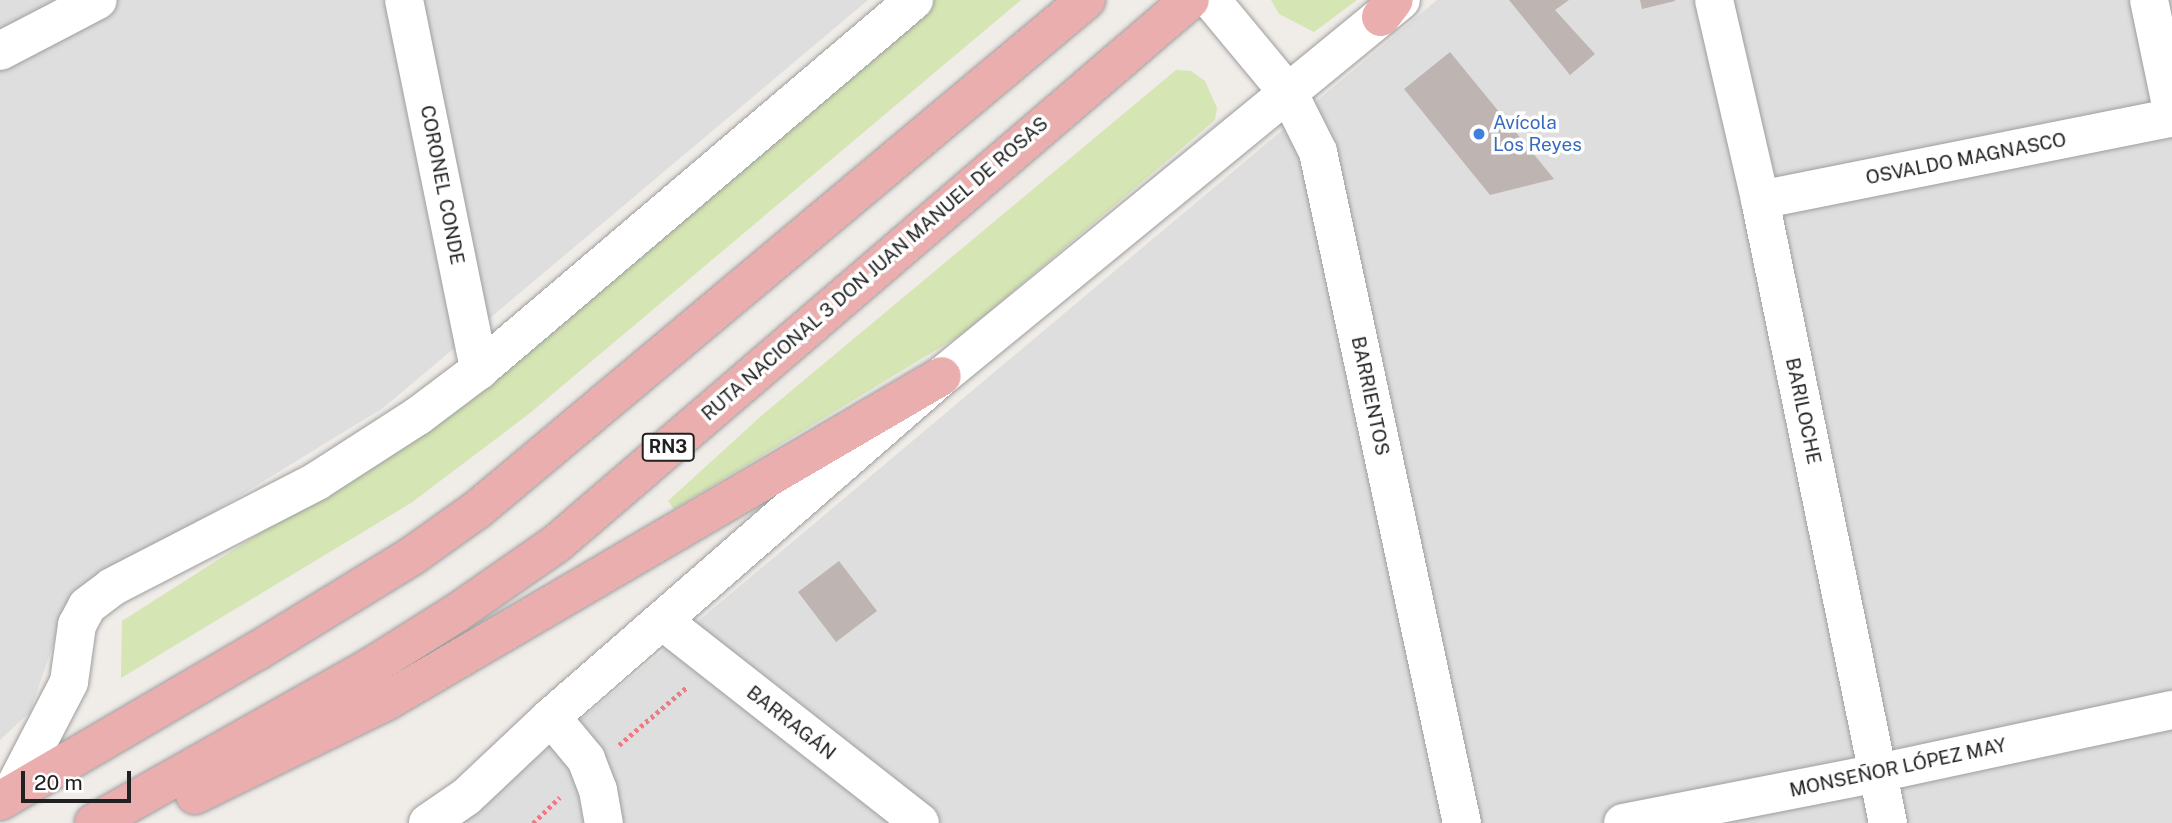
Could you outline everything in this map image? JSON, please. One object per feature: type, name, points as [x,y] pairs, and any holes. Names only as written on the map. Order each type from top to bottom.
[{"type":"highway","points":[[6,798],[412,556],[478,509],[1086,0]]},
{"type":"highway","name":"RUTA NACIONAL 3 DON JUAN MANUEL DE ROSAS","points":[[94,823],[369,668],[458,612],[556,544],[1190,0]]},
{"type":"highway","points":[[132,823],[386,702],[942,376]]},
{"type":"street","points":[[0,51],[98,0]]},
{"type":"street","name":"CORONEL CONDE","points":[[404,0],[479,370]]},
{"type":"street","points":[[6,798],[69,682],[77,625],[87,606],[111,587],[327,475],[379,443],[479,370],[914,0]]},
{"type":"street","name":"BARRIENTOS","points":[[1210,0],[1289,94],[1318,152],[1462,823]]},
{"type":"street","name":"BARILOCHE","points":[[1714,0],[1760,200],[1888,823]]},
{"type":"street","points":[[2149,0],[2172,110]]},
{"type":"street","points":[[428,823],[466,797],[551,717],[664,622],[942,376],[1289,94],[1392,6]]},
{"type":"street","name":"OSVALDO MAGNASCO","points":[[1760,200],[2172,118]]},
{"type":"street","name":"BARRAGÁN","points":[[664,622],[920,823]]},
{"type":"street","name":"MONSEÑOR LÓPEZ MAY","points":[[1623,823],[1878,773],[2172,710]]},
{"type":"street","points":[[551,717],[586,759],[604,823]]},
{"type":"path","points":[[533,823],[715,662]]},
{"type":"shaded area","points":[[0,0],[868,0],[383,408],[68,601],[30,712],[0,740]]},
{"type":"shaded area","points":[[1437,0],[2172,0],[2172,823],[458,823]]},
{"type":"green space","points":[[934,0],[1021,0],[530,413],[411,503],[121,678],[122,621],[387,452],[493,373]]},
{"type":"green space","points":[[1271,0],[1357,0],[1314,32],[1279,14]]},
{"type":"green space","points":[[1176,70],[1191,71],[1205,81],[1217,108],[1215,120],[964,333],[674,509],[668,501],[760,417]]},
{"type":"building","points":[[1509,0],[1569,0],[1555,10],[1595,54],[1570,75]]},
{"type":"building","points":[[1640,0],[1675,0],[1675,1],[1642,9]]},
{"type":"building","name":"Avícola Los Reyes","points":[[1450,52],[1554,179],[1490,195],[1404,89]]},
{"type":"building","points":[[839,561],[877,611],[836,642],[798,592]]},
{"type":"place","name":"Avícola Los Reyes","points":[[1479,134]]}]
